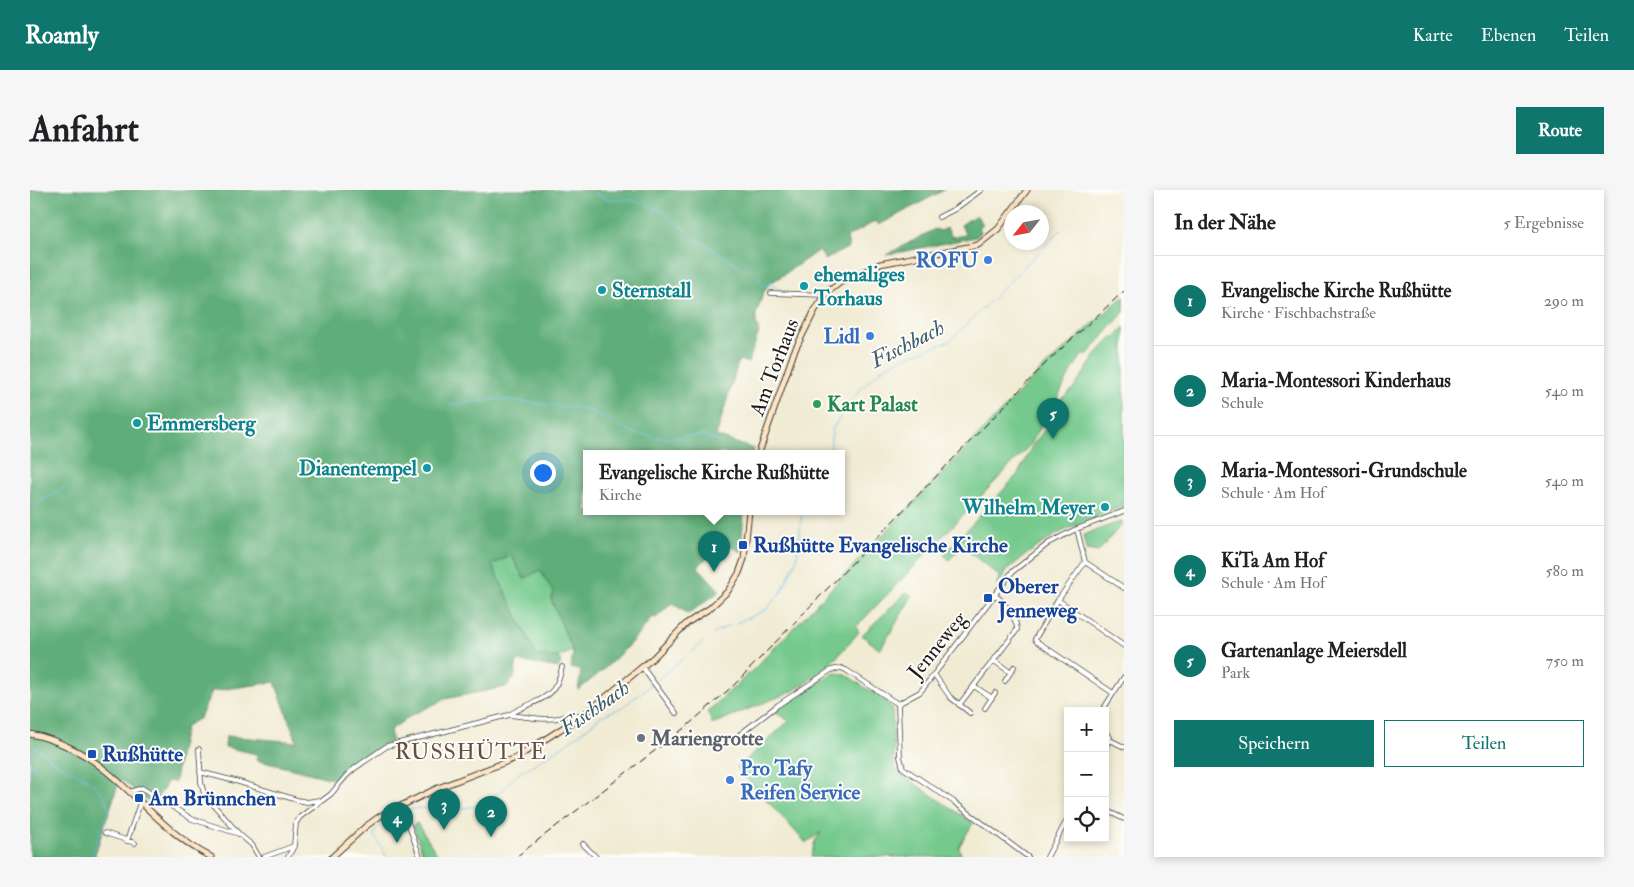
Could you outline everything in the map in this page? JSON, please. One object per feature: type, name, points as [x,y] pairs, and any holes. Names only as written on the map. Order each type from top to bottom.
[{"type":"main road","name":"Am Torhaus","points":[[761,450],[794,352],[807,323],[825,296],[841,282],[880,264],[973,246],[985,240],[998,229],[1027,190]]},
{"type":"main road","points":[[332,857],[371,822],[403,808],[438,788],[516,758],[583,716],[642,667],[687,623],[710,608],[728,591],[739,574],[744,559],[749,515]]},
{"type":"main road","points":[[30,734],[57,743],[89,758],[104,769],[178,837],[211,857]]},
{"type":"street","points":[[939,218],[981,190]]},
{"type":"street","name":"Am Torhaus","points":[[771,293],[825,296]]},
{"type":"street","name":"Jenneweg","points":[[739,735],[778,705],[836,668],[846,670],[898,704],[920,692],[1008,576],[1028,558],[1050,543],[1077,529],[1124,511]]},
{"type":"street","points":[[1077,529],[1086,562],[1124,588]]},
{"type":"street","points":[[1086,562],[1058,600],[1035,639],[1113,693]]},
{"type":"street","points":[[959,705],[1017,627],[1005,604],[995,595]]},
{"type":"street","points":[[1058,600],[1124,646]]},
{"type":"street","points":[[993,660],[1010,672]]},
{"type":"street","points":[[288,857],[294,846],[298,820],[306,811],[336,789],[355,768],[388,746],[509,714],[538,702],[557,686],[562,667]]},
{"type":"street","points":[[642,667],[676,713]]},
{"type":"street","points":[[1005,681],[1014,668]]},
{"type":"street","points":[[934,674],[946,693],[970,713]]},
{"type":"street","points":[[1104,707],[1124,677]]},
{"type":"street","points":[[974,686],[992,698]]},
{"type":"street","points":[[985,708],[995,693]]},
{"type":"street","points":[[898,704],[900,757],[903,768],[954,802],[1028,857]]},
{"type":"street","points":[[509,714],[542,720],[578,714],[583,716]]},
{"type":"street","points":[[1110,739],[1124,747]]},
{"type":"street","points":[[199,749],[200,772],[204,794],[235,827],[239,834],[252,845],[259,857]]},
{"type":"street","points":[[200,772],[307,802],[326,797]]},
{"type":"street","points":[[129,792],[142,788],[192,819],[239,834]]},
{"type":"street","points":[[127,841],[140,803]]},
{"type":"street","points":[[403,808],[420,857]]},
{"type":"street","points":[[1109,812],[1124,819]]},
{"type":"street","points":[[1047,857],[1064,825]]},
{"type":"street","points":[[106,833],[135,843]]},
{"type":"street","points":[[583,844],[596,857]]},
{"type":"street","points":[[264,857],[294,846]]},
{"type":"green space","points":[[30,190],[944,190],[879,225],[876,221],[847,237],[849,247],[825,260],[819,250],[769,283],[756,314],[759,332],[748,363],[739,360],[716,436],[754,450],[583,450],[583,515],[744,515],[741,552],[724,543],[712,552],[698,567],[720,591],[688,614],[672,603],[656,618],[652,617],[636,638],[618,656],[578,690],[581,671],[571,668],[573,651],[551,599],[554,593],[540,570],[524,579],[511,555],[492,565],[537,656],[558,657],[561,661],[559,668],[517,661],[514,679],[505,687],[445,699],[412,715],[390,730],[392,741],[362,758],[337,780],[256,760],[257,754],[225,747],[226,736],[297,742],[275,682],[212,691],[200,718],[186,726],[175,782],[168,781],[153,805],[122,780],[118,785],[95,857],[30,857]]},
{"type":"green space","points":[[976,215],[983,224],[978,228],[981,233],[976,237],[886,255],[935,229],[941,231],[947,228],[952,237],[966,235],[961,225]]},
{"type":"green space","points":[[1124,296],[1124,312],[1087,355],[1082,355],[1031,444],[856,627],[859,632],[835,659],[793,691],[712,724],[708,711],[755,668],[1039,372]]},
{"type":"green space","points":[[1124,327],[1124,506],[1057,534],[1003,573],[1005,574],[997,586],[1000,577],[962,546],[949,560],[944,555],[1018,474],[1032,446],[1046,428],[1061,399],[1074,388],[1098,352]]},
{"type":"green space","points":[[1122,521],[1122,524],[1098,552],[1086,550],[1083,535]]},
{"type":"green space","points":[[512,555],[540,570],[554,593],[551,599],[573,651],[558,657],[537,656],[491,565]]},
{"type":"green space","points":[[907,592],[912,596],[880,650],[862,635]]},
{"type":"green space","points":[[832,673],[845,674],[888,703],[892,708],[895,768],[899,773],[973,823],[959,847],[960,857],[811,857],[815,841],[821,832],[806,843],[737,768],[789,721],[776,712]]},
{"type":"green space","points":[[417,823],[437,854],[436,857],[424,857],[413,825]]},
{"type":"waterway","points":[[595,193],[609,200],[633,200],[663,211],[694,237],[746,270]]},
{"type":"waterway","name":"Fischbach","points":[[830,450],[832,430],[847,406],[864,385],[882,369],[900,359],[950,341],[1061,230]]},
{"type":"waterway","points":[[758,277],[763,285],[771,285],[781,290]]},
{"type":"waterway","points":[[450,405],[498,399],[587,409],[634,433],[667,439],[702,435],[722,443]]},
{"type":"waterway","points":[[30,512],[38,503],[67,485]]},
{"type":"waterway","name":"Fischbach","points":[[736,623],[766,610],[782,591],[797,558],[802,515]]},
{"type":"waterway","name":"Fischbach","points":[[713,634],[730,625]]},
{"type":"waterway","name":"Fischbach","points":[[691,653],[703,642]]},
{"type":"waterway","name":"Fischbach","points":[[410,810],[418,808],[452,810],[476,806],[487,801],[501,791],[518,774],[560,748],[601,716],[623,707],[683,659]]},
{"type":"waterway","name":"Fischbach","points":[[30,752],[36,747],[61,766],[90,782],[102,793],[108,806],[108,812],[93,857]]},
{"type":"waterway","name":"Fischbach","points":[[30,762],[32,768],[30,770]]},
{"type":"waterway","name":"Fischbach","points":[[387,857],[374,835],[378,827],[402,814]]},
{"type":"railway","points":[[516,857],[687,726],[734,685],[1048,361],[1124,291]]},
{"type":"place","name":"ROFU","points":[[988,260]]},
{"type":"place","name":"ehemaliges Torhaus","points":[[804,286]]},
{"type":"place","name":"Sternstall","points":[[602,290]]},
{"type":"place","name":"Lidl","points":[[870,336]]},
{"type":"place","name":"Kart Palast","points":[[817,404]]},
{"type":"place","name":"Emmersberg","points":[[137,423]]},
{"type":"place","name":"Gartenanlage Meiersdell","points":[[1053,439]]},
{"type":"place","name":"Dianentempel","points":[[427,468]]},
{"type":"place","name":"Wilhelm Meyer","points":[[1105,507]]},
{"type":"place","name":"Rußhütte Evangelische Kirche","points":[[743,545]]},
{"type":"place","name":"Evangelische Kirche Rußhütte","points":[[714,572]]},
{"type":"place","name":"Oberer Jenneweg","points":[[988,598]]},
{"type":"place","name":"Mariengrotte","points":[[641,738]]},
{"type":"place","name":"Rußhütte","points":[[92,754]]},
{"type":"place","name":"Pro Tafy Reifen Service","points":[[730,780]]},
{"type":"place","name":"Am Brünnchen","points":[[139,798]]},
{"type":"place","name":"Maria-Montessori-Grundschule","points":[[444,830]]},
{"type":"place","name":"Maria-Montessori Kinderhaus","points":[[491,837]]},
{"type":"place","name":"KiTa Am Hof","points":[[397,843]]},
{"type":"district","name":"RUSSHÜTTE","points":[[471,751]]}]
